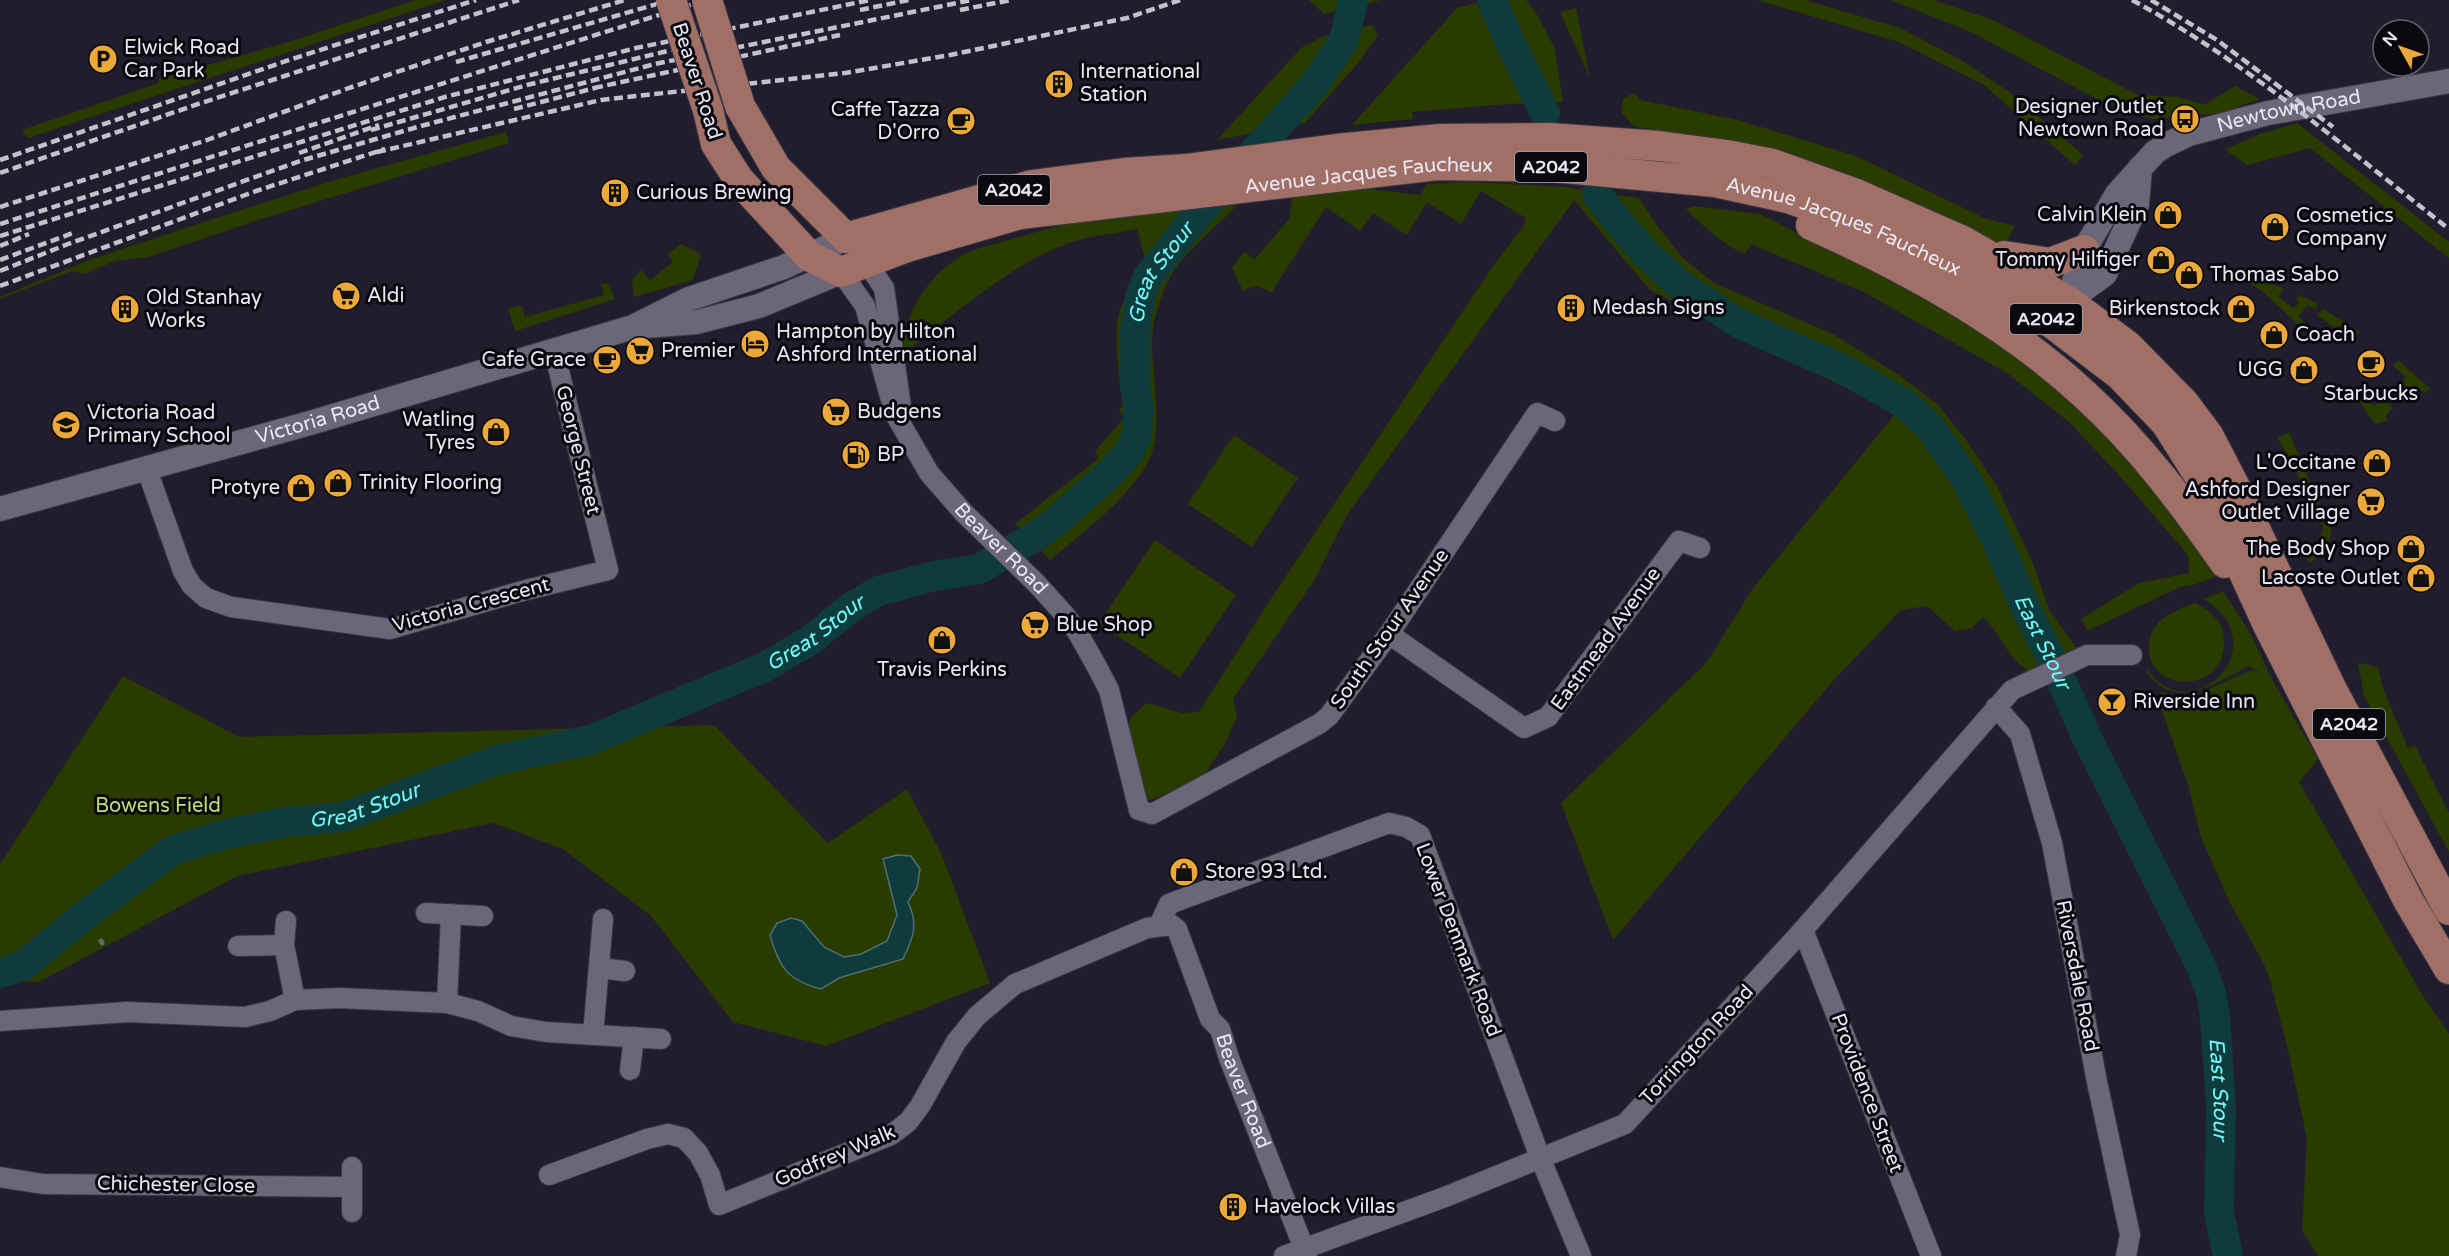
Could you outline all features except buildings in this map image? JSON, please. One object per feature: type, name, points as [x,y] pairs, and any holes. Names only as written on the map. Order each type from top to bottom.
[{"type":"main road","name":"Beaver Road","points":[[671,0],[708,111],[716,144],[739,180],[809,256],[854,267]]},
{"type":"main road","name":"Beaver Road","points":[[707,0],[740,106],[776,168],[846,238]]},
{"type":"main road","name":"Avenue Jacques Faucheux","points":[[854,267],[907,247],[1020,214],[1312,179],[1438,152],[1550,138],[1659,146],[1773,164],[1814,177],[1925,223],[1986,253],[2061,312],[2166,423],[2200,477],[2268,625],[2408,900],[2449,969]]},
{"type":"main road","name":"Avenue Jacques Faucheux","points":[[846,238],[1032,185],[1124,173],[1186,169],[1336,149],[1438,152],[1744,187],[1788,198],[1870,228],[1960,271],[2112,332],[2145,362],[2184,403],[2208,435],[2331,688],[2449,910]]},
{"type":"main road","points":[[1678,179],[1748,199],[1842,239],[1916,277],[1988,320],[2038,356],[2085,395],[2154,467],[2268,625]]},
{"type":"main road","name":"Avenue Jacques Faucheux","points":[[1986,253],[2050,263],[2084,250]]},
{"type":"street","name":"Newtown Road","points":[[2061,312],[2084,250],[2117,194],[2155,152],[2189,134],[2268,113],[2449,81]]},
{"type":"street","points":[[2061,312],[2105,274],[2137,204],[2140,168]]},
{"type":"street","name":"Victoria Road","points":[[0,509],[309,423],[633,327],[689,299],[784,267],[846,238]]},
{"type":"street","name":"Beaver Road","points":[[846,238],[895,414],[929,473],[1065,615],[1078,633],[1109,690],[1136,801],[1139,810],[1144,813]]},
{"type":"street","name":"Victoria Road","points":[[633,327],[697,322],[759,306],[854,267]]},
{"type":"street","name":"Beaver Road","points":[[854,267],[884,288],[901,406],[916,452]]},
{"type":"street","name":"George Street","points":[[554,351],[602,548]]},
{"type":"street","name":"South Stour Avenue","points":[[1144,813],[1152,814],[1160,811],[1319,724],[1329,716],[1389,634],[1537,413],[1555,421]]},
{"type":"street","name":"Victoria Crescent","points":[[146,467],[183,571],[192,586],[206,598],[231,607],[390,630],[526,590],[608,570],[602,548]]},
{"type":"street","name":"Eastmead Avenue","points":[[1389,634],[1524,728],[1548,717],[1679,541],[1700,548]]},
{"type":"street","name":"Torrington Road","points":[[1284,1256],[1305,1252],[1541,1160],[1625,1124],[1803,930],[2012,690],[2087,655],[2132,654]]},
{"type":"street","name":"Riversdale Road","points":[[1996,706],[2020,734],[2052,843],[2097,1083],[2130,1235],[2126,1256]]},
{"type":"street","name":"Lower Denmark Road","points":[[1163,925],[1162,919],[1169,904],[1389,823],[1406,827],[1420,835],[1541,1160],[1581,1256]]},
{"type":"street","points":[[426,913],[483,916]]},
{"type":"street","points":[[447,1004],[451,914]]},
{"type":"street","points":[[592,1035],[603,919]]},
{"type":"street","points":[[286,921],[284,945],[295,1000]]},
{"type":"street","name":"Beaver Road","points":[[1163,925],[1172,925],[1177,929],[1210,1019],[1220,1029],[1229,1058],[1305,1252]]},
{"type":"street","name":"Godfrey Walk","points":[[549,1175],[647,1139],[669,1134],[684,1138],[698,1153],[710,1175],[719,1205],[891,1135],[908,1122],[920,1106],[956,1042],[977,1016],[1016,984],[1146,928],[1163,925]]},
{"type":"street","name":"Providence Street","points":[[1803,930],[1931,1256]]},
{"type":"street","points":[[238,946],[284,945]]},
{"type":"street","points":[[599,968],[625,971]]},
{"type":"street","points":[[0,1021],[127,1012],[245,1017],[270,1011],[295,1000],[339,998],[447,1004],[478,1011],[511,1026],[546,1032],[661,1039]]},
{"type":"street","points":[[630,1070],[634,1037]]},
{"type":"street","points":[[352,1167],[352,1212]]},
{"type":"street","name":"Chichester Close","points":[[0,1177],[43,1184],[352,1187]]},
{"type":"green space","points":[[416,0],[446,0],[28,138],[22,130],[159,83],[159,79],[288,42]]},
{"type":"green space","points":[[1309,0],[1381,0],[1324,14]]},
{"type":"green space","points":[[1487,0],[1526,0],[1538,16],[1555,49],[1563,102],[1412,112],[1413,119],[1352,125],[1457,8]]},
{"type":"green space","points":[[1757,0],[1805,0],[1900,28],[1963,61],[2011,93],[2083,155],[2075,165],[1984,85],[1899,42]]},
{"type":"green space","points":[[1891,0],[1934,0],[1993,20],[2138,95],[2178,97],[2204,105],[2235,86],[2260,99],[2221,113],[2152,119],[2097,99],[1971,32]]},
{"type":"green space","points":[[1576,8],[1590,78],[1560,12]]},
{"type":"green space","points":[[1372,25],[1378,35],[1358,63],[1305,123],[1217,140],[1301,48],[1324,36]]},
{"type":"green space","points":[[1634,93],[1640,100],[1738,120],[1856,156],[1984,218],[2014,226],[2005,247],[1740,146],[1634,126],[1621,112],[1623,99]]},
{"type":"green space","points":[[2297,123],[2449,242],[2449,258],[2310,148],[2247,165],[2225,149],[2260,134]]},
{"type":"green space","points":[[506,132],[509,143],[261,219],[148,257],[115,261],[84,274],[72,271],[0,299],[0,297],[89,260],[213,219],[335,180]]},
{"type":"green space","points":[[1472,182],[1564,187],[1639,198],[1682,257],[1714,283],[1833,334],[1899,375],[1938,405],[1966,440],[1997,486],[2032,561],[2049,609],[2079,652],[2030,671],[2016,661],[1983,617],[1972,628],[1955,631],[1927,606],[1901,610],[1833,681],[1613,940],[1561,803],[1707,662],[1753,588],[1896,413],[1650,290],[1574,200],[1347,515],[1315,579],[1233,699],[1237,716],[1226,742],[1203,777],[1149,801],[1127,730],[1130,718],[1147,703],[1182,713],[1199,712],[1270,600],[1493,266],[1523,227],[1526,218],[1481,191],[1461,224],[1427,202],[1407,235],[1373,213],[1360,231],[1326,207],[1271,293],[1264,288],[1257,287],[1243,291],[1232,267],[1245,251],[1254,260],[1289,219],[1292,197],[1347,189],[1370,189],[1420,195],[1427,184]]},
{"type":"green space","points":[[1238,204],[1182,260],[1168,281],[1159,303],[1152,342],[1157,419],[1156,434],[1149,460],[1118,501],[1050,560],[1015,524],[1099,458],[1095,451],[1125,417],[1119,410],[1124,404],[1118,364],[1117,324],[1124,300],[1145,259],[1137,229],[1078,240],[1032,260],[986,290],[901,355],[907,326],[920,296],[943,269],[973,250],[1079,220]]},
{"type":"green space","points":[[1694,206],[1760,214],[1966,320],[2067,390],[2164,487],[2218,576],[2180,587],[2087,631],[2081,619],[2139,583],[2189,573],[2188,555],[2118,474],[2069,422],[2007,373],[1864,292],[1751,244],[1745,254],[1737,250],[1713,234],[1686,209]]},
{"type":"green space","points":[[681,244],[701,254],[693,280],[634,297],[632,281],[641,270],[650,280],[673,262],[668,254]]},
{"type":"green space","points":[[2236,267],[2284,289],[2278,296],[2293,308],[2299,302],[2296,299],[2300,295],[2318,304],[2315,309],[2308,305],[2298,316],[2308,325],[2303,329],[2262,291],[2233,273]]},
{"type":"green space","points":[[601,283],[608,284],[615,299],[515,331],[508,309],[522,305],[525,317],[604,295]]},
{"type":"green space","points":[[2323,309],[2360,332],[2354,338],[2347,332],[2343,334],[2317,315]]},
{"type":"green space","points":[[2398,360],[2430,389],[2425,393],[2415,386],[2408,393],[2398,386],[2406,377],[2393,366]]},
{"type":"green space","points":[[2357,387],[2374,406],[2383,399],[2393,408],[2386,416],[2387,421],[2375,424],[2353,392]]},
{"type":"green space","points":[[2289,432],[2331,530],[2326,550],[2310,563],[2303,551],[2316,543],[2323,530],[2319,515],[2278,438]]},
{"type":"green space","points":[[1234,435],[1298,478],[1252,547],[1188,504]]},
{"type":"green space","points":[[1155,540],[1236,595],[1180,678],[1099,623]]},
{"type":"green space","points":[[2223,591],[2249,631],[2273,681],[2318,759],[2299,782],[2423,996],[2449,1034],[2449,1256],[2318,1256],[2302,1231],[2307,1139],[2271,984],[2264,964],[2229,901],[2201,837],[2188,784],[2160,705],[2161,692],[2189,698],[2252,670],[2262,674],[2249,666],[2209,686],[2183,693],[2170,691],[2158,684],[2146,672],[2147,669],[2165,686],[2184,691],[2204,687],[2220,676],[2230,659],[2233,639],[2225,618],[2204,599]]},
{"type":"green space","points":[[2195,603],[2211,613],[2222,628],[2224,640],[2221,658],[2213,671],[2200,679],[2186,682],[2171,679],[2159,672],[2151,660],[2149,643],[2151,635],[2162,619]]},
{"type":"green space","points":[[2358,663],[2378,667],[2384,691],[2408,748],[2415,746],[2449,813],[2449,852],[2364,696]]},
{"type":"green space","name":"Bowens Field","points":[[123,676],[239,737],[714,725],[828,843],[907,789],[941,853],[990,983],[826,1046],[733,1022],[651,916],[563,849],[493,823],[237,876],[39,982],[0,980],[0,864]]},
{"type":"shaded area","points":[[897,855],[911,856],[920,869],[917,888],[908,902],[914,925],[910,944],[903,959],[839,978],[821,989],[800,981],[786,971],[777,956],[770,935],[777,923],[791,918],[802,921],[824,947],[844,957],[861,954],[887,941],[897,915],[883,859]]},
{"type":"waterway","name":"Great Stour","points":[[0,973],[24,965],[81,918],[173,850],[226,834],[286,822],[343,817],[497,760],[590,740],[767,666],[812,639],[850,608],[878,591],[934,576],[979,569],[1036,536],[1059,519],[1128,454],[1137,435],[1139,409],[1135,386],[1135,331],[1140,297],[1148,277],[1194,219],[1314,85],[1344,40],[1353,0]]},
{"type":"waterway","name":"East Stour","points":[[1492,0],[1545,113]]},
{"type":"waterway","name":"East Stour","points":[[1597,194],[1645,253],[1680,285],[1740,324],[1841,368],[1905,404],[1930,427],[1967,481],[1998,543],[2027,611],[2089,742],[2200,964],[2211,993],[2215,1016],[2221,1107],[2219,1213],[2228,1256]]},
{"type":"waterway","name":"Great Stour","points":[[81,918],[86,924]]},
{"type":"railway","points":[[0,160],[292,59],[476,0]]},
{"type":"railway","points":[[0,173],[195,105],[519,0]]},
{"type":"railway","points":[[0,207],[207,140],[349,88],[486,42],[625,0]]},
{"type":"railway","points":[[456,62],[671,0]]},
{"type":"railway","points":[[0,224],[706,0]]},
{"type":"railway","points":[[0,236],[445,97],[636,48],[870,0]]},
{"type":"railway","points":[[860,10],[909,0]]},
{"type":"railway","points":[[0,271],[68,244],[300,161],[421,126],[655,64],[972,0]]},
{"type":"railway","points":[[960,10],[1011,0]]},
{"type":"railway","points":[[377,152],[601,100],[845,73],[950,55],[1127,18],[1180,0]]},
{"type":"railway","points":[[2132,0],[2174,24],[2255,78],[2449,229]]},
{"type":"railway","points":[[2151,0],[2217,40],[2333,127]]},
{"type":"railway","points":[[594,88],[840,35]]},
{"type":"railway","points":[[371,130],[527,85],[684,47]]},
{"type":"railway","points":[[514,109],[595,88]]},
{"type":"railway","points":[[299,153],[379,125]]},
{"type":"railway","points":[[0,286],[256,191],[385,149]]},
{"type":"railway","points":[[0,260],[73,233]]},
{"type":"railway","points":[[0,246],[29,234]]},
{"type":"place","name":"Elwick Road Car Park","points":[[103,59]]},
{"type":"place","name":"International Station","points":[[1059,84]]},
{"type":"place","name":"Designer Outlet Newtown Road","points":[[2185,119]]},
{"type":"place","name":"Caffe Tazza D'Orro","points":[[961,121]]},
{"type":"place","name":"Curious Brewing","points":[[615,193]]},
{"type":"place","name":"Calvin Klein","points":[[2168,215]]},
{"type":"place","name":"Cosmetics Company","points":[[2275,227]]},
{"type":"place","name":"Tommy Hilfiger","points":[[2161,260]]},
{"type":"place","name":"Thomas Sabo","points":[[2189,275]]},
{"type":"place","name":"Aldi","points":[[346,296]]},
{"type":"place","name":"Medash Signs","points":[[1571,308]]},
{"type":"place","name":"Old Stanhay Works","points":[[125,309]]},
{"type":"place","name":"Birkenstock","points":[[2241,309]]},
{"type":"place","name":"Coach","points":[[2274,335]]},
{"type":"place","name":"Hampton by Hilton Ashford International","points":[[755,344]]},
{"type":"place","name":"Premier","points":[[640,351]]},
{"type":"place","name":"Cafe Grace","points":[[607,360]]},
{"type":"place","name":"Starbucks","points":[[2371,364]]},
{"type":"place","name":"UGG","points":[[2304,370]]},
{"type":"place","name":"Budgens","points":[[836,412]]},
{"type":"place","name":"Victoria Road Primary School","points":[[66,425]]},
{"type":"place","name":"Watling Tyres","points":[[496,432]]},
{"type":"place","name":"BP","points":[[856,455]]},
{"type":"place","name":"L'Occitane","points":[[2377,463]]},
{"type":"place","name":"Trinity Flooring","points":[[338,483]]},
{"type":"place","name":"Protyre","points":[[301,488]]},
{"type":"place","name":"Ashford Designer Outlet Village","points":[[2371,502]]},
{"type":"place","name":"The Body Shop","points":[[2411,549]]},
{"type":"place","name":"Lacoste Outlet","points":[[2421,578]]},
{"type":"place","name":"Blue Shop","points":[[1035,625]]},
{"type":"place","name":"Travis Perkins","points":[[942,640]]},
{"type":"place","name":"Riverside Inn","points":[[2112,702]]},
{"type":"place","name":"Store 93 Ltd.","points":[[1184,872]]},
{"type":"place","name":"Havelock Villas","points":[[1233,1207]]}]
